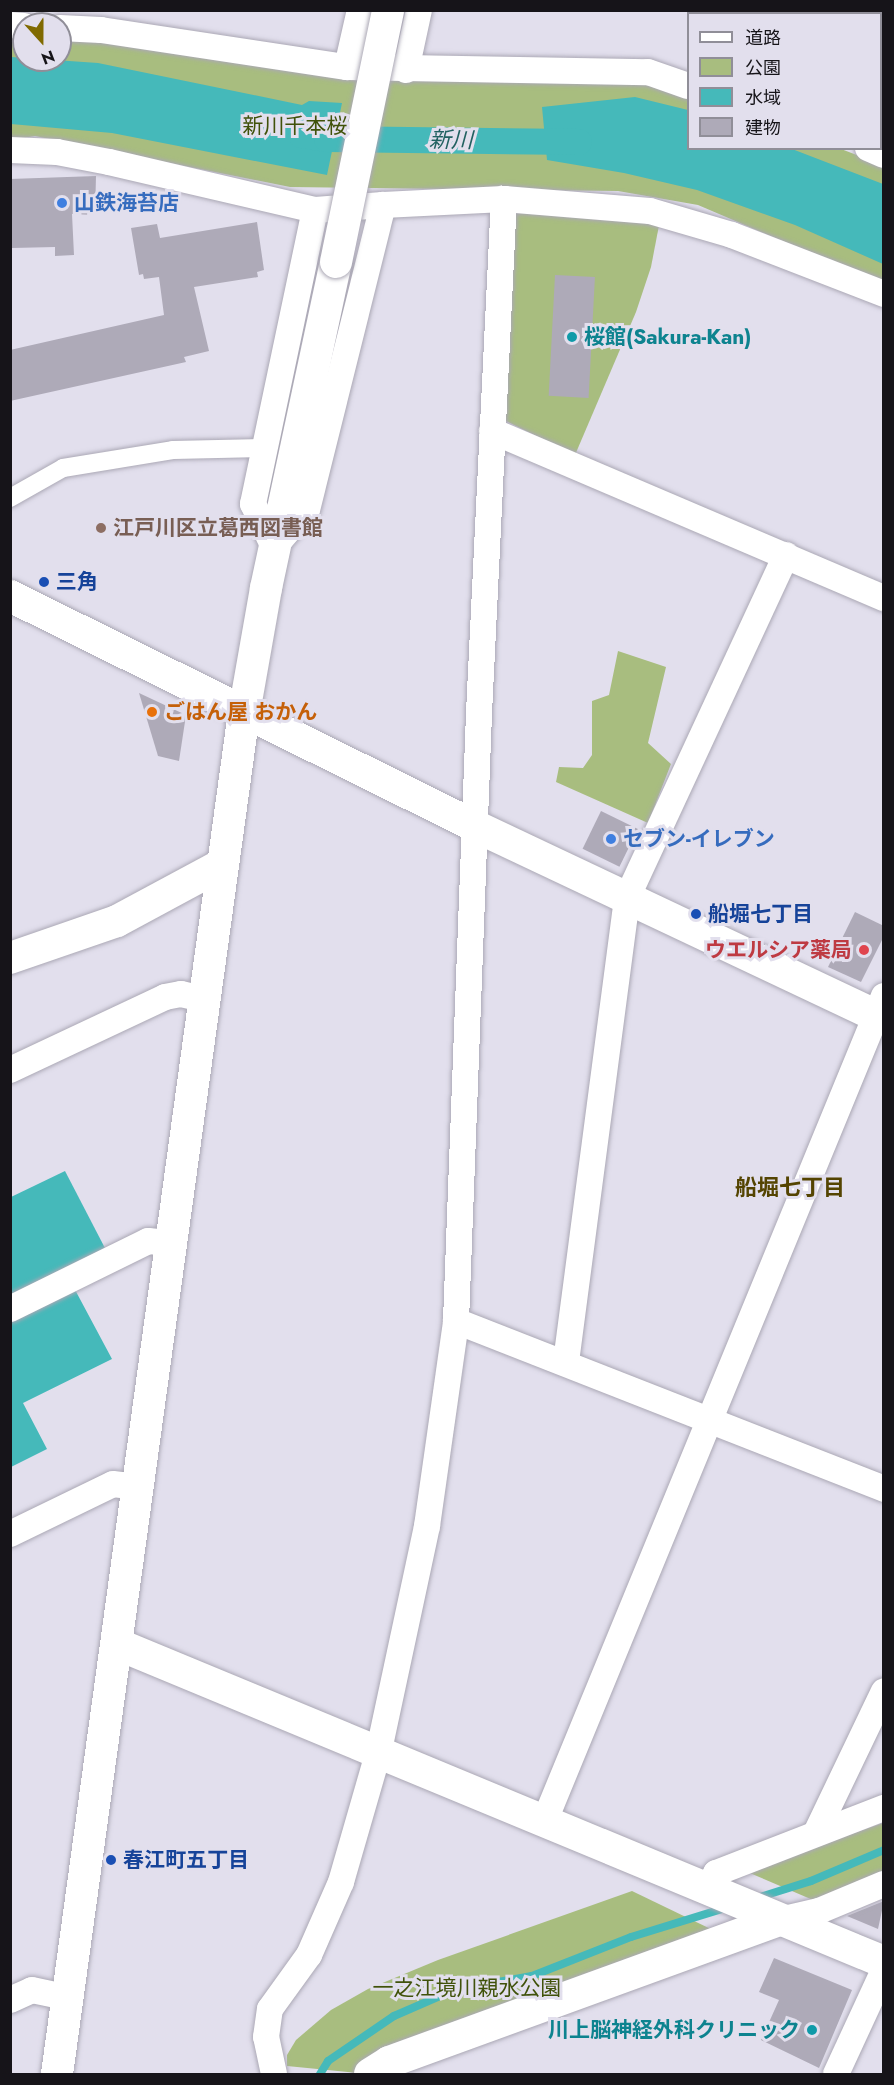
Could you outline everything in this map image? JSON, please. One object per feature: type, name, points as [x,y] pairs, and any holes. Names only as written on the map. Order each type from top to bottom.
[{"type":"street","points":[[347,67],[360,10]]},
{"type":"street","points":[[57,2074],[117,1644],[169,1243],[244,713],[274,547],[388,10]]},
{"type":"street","points":[[406,70],[419,10]]},
{"type":"street","points":[[72,29],[101,30],[347,67],[406,70],[648,72],[687,86]]},
{"type":"street","points":[[10,150],[57,152],[109,162],[315,210],[504,199],[674,216],[884,294]]},
{"type":"street","points":[[274,2074],[266,2037],[270,2009],[309,1955],[341,1882],[378,1750],[427,1526],[456,1321],[475,826],[504,199]]},
{"type":"street","points":[[274,547],[307,508],[383,205]]},
{"type":"street","points":[[274,547],[253,504],[315,210]]},
{"type":"street","points":[[492,431],[884,598]]},
{"type":"street","points":[[10,498],[63,468],[173,450],[263,448]]},
{"type":"street","points":[[566,1362],[627,898],[786,555]]},
{"type":"street","points":[[10,596],[475,826],[627,898],[881,1010],[545,1820]]},
{"type":"street","points":[[10,958],[117,921],[221,866]]},
{"type":"street","points":[[10,1070],[165,997],[181,994],[203,999]]},
{"type":"street","points":[[10,1309],[148,1241],[169,1243]]},
{"type":"street","points":[[456,1321],[712,1419],[884,1489]]},
{"type":"street","points":[[10,1534],[112,1484],[137,1487]]},
{"type":"street","points":[[117,1644],[378,1750],[884,1962]]},
{"type":"street","points":[[816,1833],[884,1691]]},
{"type":"street","points":[[708,1889],[716,1873],[884,1808]]},
{"type":"street","points":[[370,2074],[389,2062],[780,1920],[819,1911],[884,1884]]},
{"type":"street","points":[[836,2074],[884,1970]]},
{"type":"street","points":[[10,2000],[32,1990],[69,1998]]},
{"type":"green space","name":"新川千本桜","points":[[10,34],[12,34],[12,72],[72,72],[72,38],[650,79],[687,93],[687,150],[844,150],[883,165],[883,284],[698,205],[618,191],[290,187],[35,136],[11,140]]},
{"type":"green space","points":[[510,205],[661,215],[651,267],[636,312],[575,455],[502,419]]},
{"type":"green space","points":[[618,651],[666,667],[648,743],[671,764],[648,823],[556,782],[559,767],[583,768],[592,755],[592,701],[609,695]]},
{"type":"green space","points":[[883,1823],[883,1876],[813,1900],[745,1871]]},
{"type":"green space","name":"一之江境川親水公園","points":[[632,1891],[719,1933],[358,2073],[287,2066],[287,2055],[296,2040],[331,2010],[368,1989],[438,1960]]},
{"type":"water","points":[[11,57],[12,72],[72,72],[72,61],[98,63],[302,105],[309,101],[342,103],[327,175],[112,133],[11,124]]},
{"type":"water","points":[[635,97],[687,110],[687,150],[795,150],[883,184],[883,264],[795,225],[697,190],[624,173],[547,160],[542,107]]},
{"type":"water","points":[[65,1171],[107,1252],[11,1301],[11,1197]]},
{"type":"water","points":[[73,1286],[112,1359],[23,1403],[47,1449],[11,1467],[11,1316]]},
{"type":"building","points":[[96,176],[95,215],[72,214],[74,255],[55,256],[55,247],[12,248],[10,179]]},
{"type":"building","points":[[257,222],[264,270],[257,272],[258,277],[194,287],[209,351],[184,357],[186,362],[10,401],[10,350],[164,315],[159,277],[144,279],[143,274],[139,275],[131,228],[157,224],[160,238]]},
{"type":"building","name":"桜館(Sakura-Kan)","points":[[555,275],[595,277],[589,398],[549,396]]},
{"type":"building","points":[[139,693],[186,715],[179,761],[158,756]]},
{"type":"building","points":[[601,811],[638,829],[619,867],[583,849]]},
{"type":"building","points":[[855,912],[884,926],[884,936],[861,982],[828,967]]},
{"type":"building","points":[[884,1901],[878,1929],[847,1916]]},
{"type":"building","name":"川上脳神経外科クリニック","points":[[774,1958],[852,1990],[819,2068],[761,2040],[779,2000],[759,1992]]},
{"type":"waterway","name":"新川","points":[[301,135],[327,139],[579,142]]},
{"type":"waterway","points":[[757,1898],[811,1881],[884,1850]]},
{"type":"waterway","points":[[320,2074],[328,2061],[394,2016],[454,1990],[532,1976],[631,1937],[725,1908]]},
{"type":"place","name":"山鉄海苔店","points":[[62,203]]},
{"type":"place","name":"桜館(Sakura-Kan)","points":[[572,337]]},
{"type":"place","name":"江戸川区立葛西図書館","points":[[101,528]]},
{"type":"place","name":"三角","points":[[44,582]]},
{"type":"place","name":"ごはん屋 おかん","points":[[152,712]]},
{"type":"place","name":"セブン-イレブン","points":[[611,839]]},
{"type":"place","name":"船堀七丁目","points":[[696,914]]},
{"type":"place","name":"ウエルシア薬局","points":[[864,950]]},
{"type":"place","name":"春江町五丁目","points":[[111,1860]]},
{"type":"place","name":"川上脳神経外科クリニック","points":[[812,2030]]},
{"type":"district","name":"船堀七丁目","points":[[790,1188]]}]
